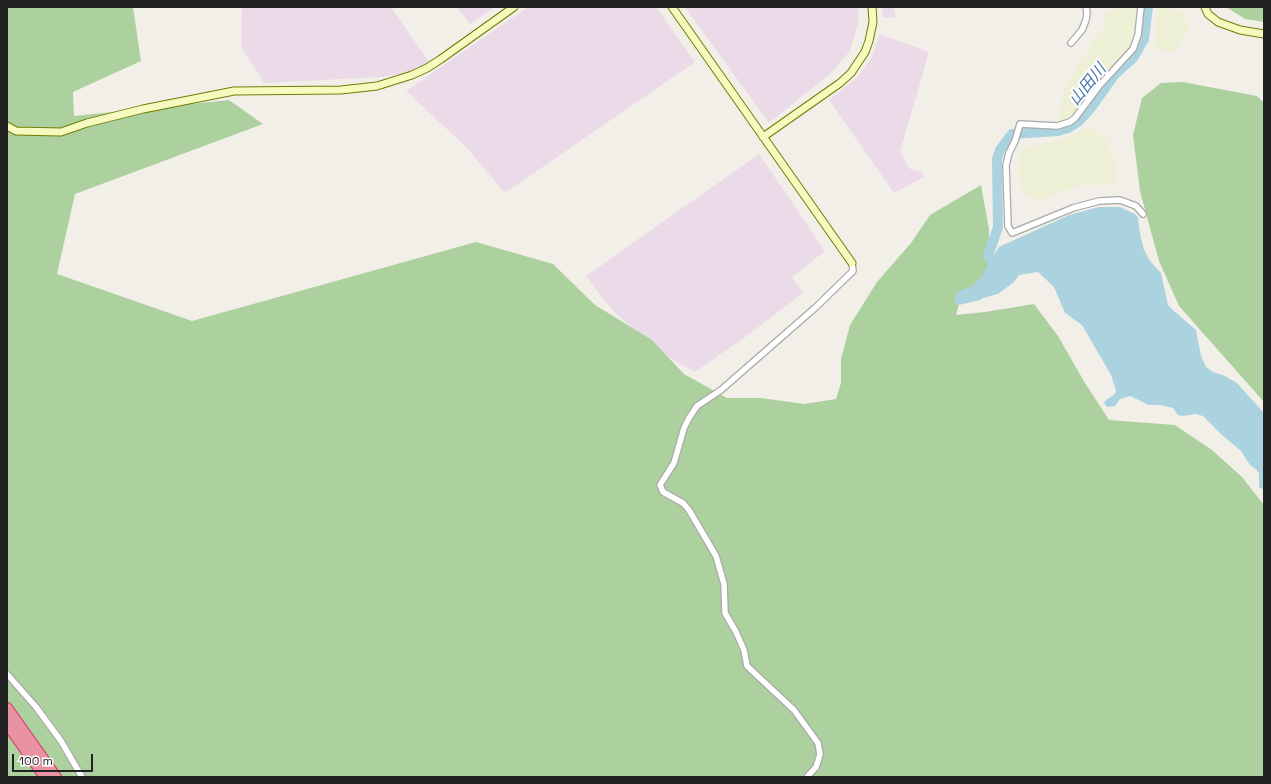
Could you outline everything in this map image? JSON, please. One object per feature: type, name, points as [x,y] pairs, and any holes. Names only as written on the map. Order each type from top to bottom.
[{"type":"highway","points":[[7,708],[56,777]]},
{"type":"highway","points":[[7,724],[45,777]]},
{"type":"street","points":[[7,126],[16,131],[61,132],[87,123],[143,109],[234,91],[341,90],[378,86],[412,75],[427,68],[514,7]]},
{"type":"street","points":[[672,7],[852,263],[853,271],[816,307],[721,390],[697,406],[688,418],[674,463],[660,485],[663,492],[683,503],[689,510],[716,556],[724,584],[725,613],[744,650],[747,666],[794,710],[818,743],[820,754],[818,761],[807,777]]},
{"type":"street","points":[[763,137],[840,83],[851,73],[865,52],[870,40],[873,22],[872,7]]},
{"type":"street","points":[[1071,43],[1082,30],[1086,20],[1086,7]]},
{"type":"street","points":[[1140,7],[1138,35],[1133,49],[1099,86],[1075,118],[1070,122],[1057,126],[1020,124],[1006,165],[1008,226],[1012,233],[1073,208],[1100,201],[1120,200],[1136,206],[1143,214]]},
{"type":"street","points":[[1205,7],[1208,14],[1218,22],[1240,30],[1264,34]]},
{"type":"street","points":[[7,674],[36,707],[61,741],[82,777]]},
{"type":"shaded area","points":[[242,7],[391,7],[429,62],[410,72],[382,77],[264,83],[241,47]]},
{"type":"shaded area","points":[[457,7],[495,7],[470,24]]},
{"type":"shaded area","points":[[528,7],[656,7],[695,62],[505,193],[466,147],[406,91]]},
{"type":"shaded area","points":[[685,7],[859,7],[858,24],[850,51],[832,72],[769,123]]},
{"type":"shaded area","points":[[882,7],[894,7],[896,18],[883,17]]},
{"type":"shaded area","points":[[880,34],[929,52],[900,152],[910,169],[922,172],[924,177],[894,193],[829,100],[858,77],[872,57]]},
{"type":"shaded area","points":[[759,154],[825,251],[792,277],[803,293],[744,338],[695,372],[661,353],[613,311],[586,276]]},
{"type":"green space","points":[[7,7],[133,7],[141,61],[73,92],[74,116],[229,100],[263,124],[75,194],[57,274],[192,321],[476,242],[553,264],[595,305],[652,340],[684,374],[727,398],[761,398],[804,404],[836,399],[841,383],[841,359],[850,325],[877,282],[911,243],[930,215],[981,185],[989,229],[989,267],[984,285],[959,304],[956,315],[1034,304],[1058,336],[1085,383],[1109,420],[1175,425],[1212,450],[1242,477],[1264,505],[1264,777],[7,777]]},
{"type":"green space","points":[[1117,7],[1136,7],[1132,45],[1126,54],[1093,88],[1073,116],[1066,121],[1060,121],[1063,90],[1087,51],[1089,45],[1102,32],[1106,14]]},
{"type":"green space","points":[[1158,7],[1183,11],[1189,31],[1175,52],[1154,49]]},
{"type":"green space","points":[[1226,7],[1264,7],[1264,22],[1245,19]]},
{"type":"green space","points":[[1183,82],[1257,96],[1264,103],[1264,402],[1179,306],[1159,261],[1140,191],[1133,135],[1142,98],[1161,83]]},
{"type":"green space","points":[[1090,126],[1110,142],[1110,151],[1115,158],[1115,185],[1081,185],[1036,202],[1023,191],[1018,173],[1021,149],[1065,139]]},
{"type":"water","points":[[1099,207],[1120,207],[1138,217],[1144,250],[1150,261],[1161,273],[1168,305],[1196,330],[1201,356],[1206,367],[1213,372],[1225,376],[1237,383],[1264,413],[1264,490],[1259,487],[1259,474],[1257,470],[1250,465],[1241,451],[1203,416],[1195,414],[1183,416],[1178,415],[1173,408],[1161,405],[1149,405],[1130,396],[1120,399],[1115,406],[1107,407],[1104,403],[1114,395],[1116,391],[1111,375],[1082,325],[1065,313],[1054,287],[1038,272],[1019,275],[1014,282],[998,294],[959,305],[955,304],[955,296],[957,292],[972,286],[981,277],[999,247],[1069,215]]},
{"type":"waterway","name":"山田川","points":[[998,269],[988,256],[998,227],[997,159],[1000,150],[1012,134],[1058,131],[1068,128],[1078,122],[1090,109],[1115,74],[1133,58],[1144,39],[1148,7]]}]
